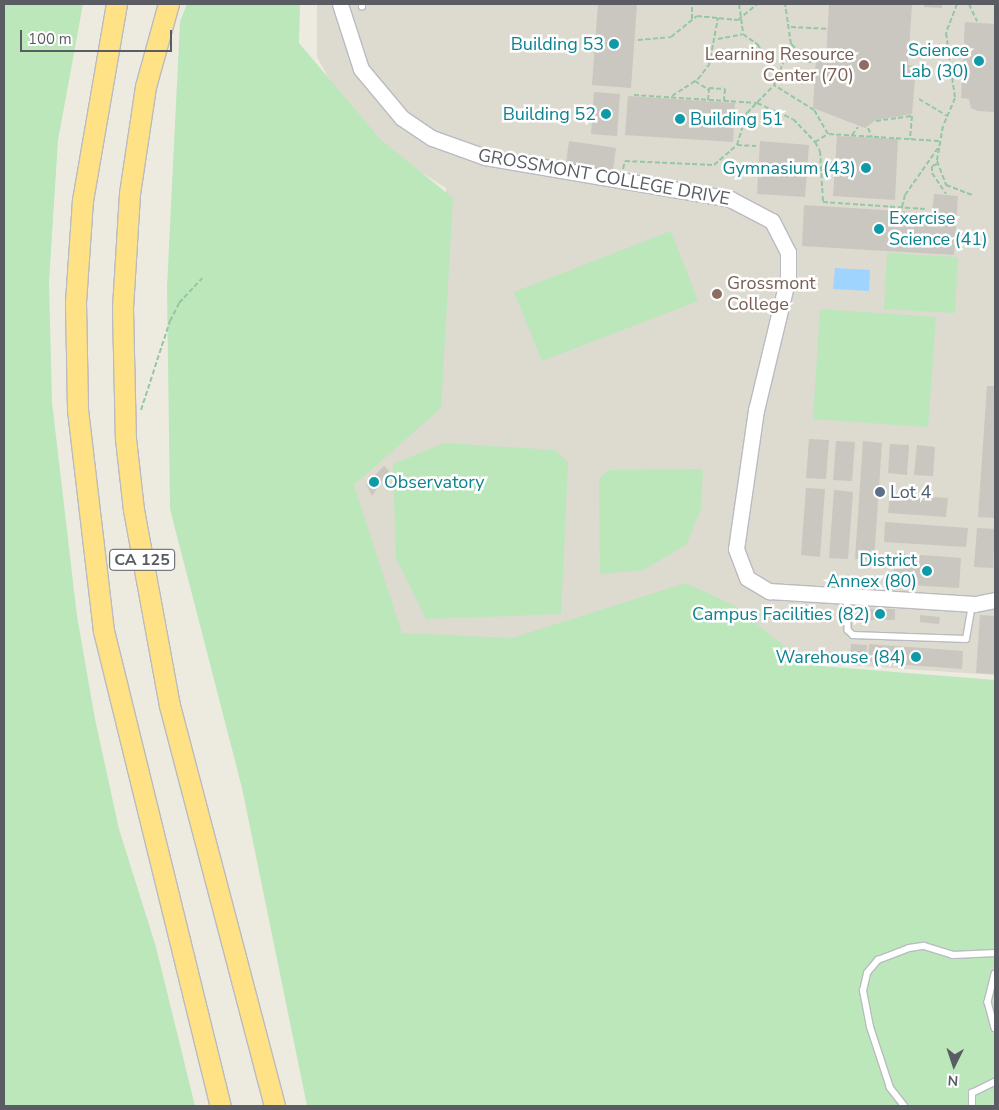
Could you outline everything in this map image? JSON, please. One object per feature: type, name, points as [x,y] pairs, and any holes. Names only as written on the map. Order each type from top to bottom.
[{"type":"highway","name":"CA 125","points":[[117,4],[83,200],[76,303],[83,468],[104,630],[221,1106]]},
{"type":"highway","name":"CA 125","points":[[169,4],[146,87],[130,194],[123,309],[126,439],[134,510],[170,706],[275,1106]]},
{"type":"street","name":"GROSSMONT COLLEGE DRIVE","points":[[340,4],[362,69],[402,118],[432,138],[485,157],[730,199],[772,221],[788,252],[788,277],[756,410],[736,549],[740,564],[747,578],[769,591],[972,604],[995,600]]},
{"type":"lane","points":[[847,596],[847,625],[853,635],[966,639],[972,604]]},
{"type":"lane","points":[[904,1106],[890,1088],[870,1027],[863,991],[867,973],[878,960],[909,948],[924,946],[953,954],[995,953]]},
{"type":"lane","points":[[995,974],[988,1002],[995,1028]]},
{"type":"lane","points":[[972,1106],[972,1093],[995,1082]]},
{"type":"path","points":[[692,4],[692,19]]},
{"type":"path","points":[[739,4],[738,20],[743,34],[758,45],[777,79]]},
{"type":"path","points":[[638,40],[671,37],[692,19],[718,18],[738,20],[757,4]]},
{"type":"path","points":[[620,180],[625,162],[714,165],[737,145],[747,113],[774,85],[791,44],[791,27],[785,4]]},
{"type":"path","points":[[958,4],[946,33],[955,98],[939,141],[937,164],[946,186],[972,195]]},
{"type":"path","points":[[969,4],[977,21]]},
{"type":"path","points":[[670,98],[696,81],[712,59],[717,39],[718,18]]},
{"type":"path","points":[[791,27],[826,29]]},
{"type":"path","points":[[717,39],[743,34]]},
{"type":"path","points":[[791,44],[813,65]]},
{"type":"path","points":[[696,81],[709,90],[725,89],[724,101]]},
{"type":"path","points":[[774,85],[814,110],[828,134]]},
{"type":"path","points":[[708,100],[709,90]]},
{"type":"path","points":[[634,95],[757,103],[793,119],[815,142],[821,168],[823,202],[925,208]]},
{"type":"path","points":[[919,99],[947,116]]},
{"type":"path","points":[[876,121],[912,116],[910,139]]},
{"type":"path","points":[[852,136],[858,127]]},
{"type":"path","points":[[868,128],[872,137]]},
{"type":"path","points":[[815,142],[828,134],[939,141]]},
{"type":"path","points":[[737,145],[756,146]]},
{"type":"path","points":[[902,207],[905,195],[938,148]]},
{"type":"path","points":[[937,164],[932,166],[932,173],[946,194]]},
{"type":"path","points":[[809,167],[821,168]]},
{"type":"path","points":[[140,412],[170,321],[179,303],[202,278]]},
{"type":"shaded area","name":"Grossmont College","points":[[317,4],[995,4],[995,675],[385,634],[354,485],[432,401],[446,188],[359,133],[317,57]]},
{"type":"green space","points":[[4,4],[83,4],[58,140],[49,282],[52,402],[77,616],[95,719],[119,829],[156,947],[195,1106],[4,1106]]},
{"type":"green space","points":[[187,4],[300,4],[299,43],[381,140],[453,198],[441,408],[354,485],[402,633],[512,638],[686,583],[733,605],[808,665],[995,680],[995,1106],[307,1106],[242,788],[170,509],[167,287],[180,22]]},
{"type":"green space","points":[[671,231],[698,301],[542,361],[514,292]]},
{"type":"green space","points":[[887,253],[958,257],[955,313],[884,309]]},
{"type":"green space","points":[[820,309],[936,317],[928,427],[813,419]]},
{"type":"green space","points":[[444,443],[555,450],[568,462],[561,614],[426,619],[396,558],[393,464]]},
{"type":"green space","points":[[703,469],[701,509],[686,545],[643,570],[600,574],[599,479],[608,470]]},
{"type":"water","points":[[835,268],[870,270],[869,291],[833,289]]},
{"type":"building","name":"Building 53","points":[[598,4],[637,4],[631,88],[592,85]]},
{"type":"building","name":"Learning Resource Center (70)","points":[[829,4],[912,4],[908,65],[916,66],[912,114],[876,120],[865,128],[813,108],[816,58],[826,59]]},
{"type":"building","points":[[924,4],[942,4],[942,8],[924,7]]},
{"type":"building","name":"Science Lab (30)","points":[[965,22],[995,24],[995,112],[978,111],[971,108],[969,99],[961,98]]},
{"type":"building","name":"Building 52","points":[[594,92],[620,94],[617,136],[591,134]]},
{"type":"building","name":"Building 51","points":[[628,96],[735,103],[733,142],[625,135]]},
{"type":"building","name":"Gymnasium (43)","points":[[837,136],[898,139],[895,200],[833,196]]},
{"type":"building","points":[[569,141],[616,148],[613,170],[566,163]]},
{"type":"building","points":[[760,141],[809,145],[805,197],[757,194]]},
{"type":"building","name":"Exercise Science (41)","points":[[934,194],[958,196],[954,255],[802,246],[804,205],[932,213]]},
{"type":"building","points":[[987,386],[995,386],[995,518],[978,517]]},
{"type":"building","points":[[809,439],[829,440],[826,479],[806,478]]},
{"type":"building","points":[[836,441],[855,442],[852,481],[833,480]]},
{"type":"building","points":[[863,441],[882,443],[874,560],[855,559]]},
{"type":"building","points":[[890,444],[909,445],[907,475],[888,473]]},
{"type":"building","points":[[917,445],[935,447],[933,476],[914,475]]},
{"type":"building","name":"Observatory","points":[[384,466],[389,471],[372,496],[366,484]]},
{"type":"building","points":[[806,488],[825,489],[820,557],[801,555]]},
{"type":"building","points":[[834,490],[853,492],[848,559],[829,558]]},
{"type":"building","points":[[890,494],[948,498],[946,517],[888,513]]},
{"type":"building","points":[[885,522],[968,528],[966,547],[884,542]]},
{"type":"building","points":[[977,528],[995,529],[993,568],[974,567]]},
{"type":"building","name":"District Annex (80)","points":[[895,553],[961,558],[959,588],[893,584]]},
{"type":"building","name":"Campus Facilities (82)","points":[[865,609],[895,609],[895,620],[865,620]]},
{"type":"building","points":[[920,615],[940,617],[939,624],[920,622]]},
{"type":"building","points":[[980,615],[995,616],[995,674],[976,673]]},
{"type":"building","points":[[851,644],[867,645],[866,660],[850,658]]},
{"type":"building","name":"Warehouse (84)","points":[[869,644],[963,651],[962,669],[868,662]]},
{"type":"place","name":"Building 53","points":[[614,44]]},
{"type":"place","name":"Science Lab (30)","points":[[979,61]]},
{"type":"place","name":"Learning Resource Center (70)","points":[[864,65]]},
{"type":"place","name":"Building 52","points":[[606,114]]},
{"type":"place","name":"Building 51","points":[[680,119]]},
{"type":"place","name":"Gymnasium (43)","points":[[866,168]]},
{"type":"place","name":"Exercise Science (41)","points":[[879,229]]},
{"type":"place","name":"Grossmont College","points":[[717,294]]},
{"type":"place","name":"Observatory","points":[[374,482]]},
{"type":"place","name":"Lot 4","points":[[880,492]]},
{"type":"place","name":"District Annex (80)","points":[[927,571]]},
{"type":"place","name":"Campus Facilities (82)","points":[[880,614]]},
{"type":"place","name":"Warehouse (84)","points":[[916,657]]}]
